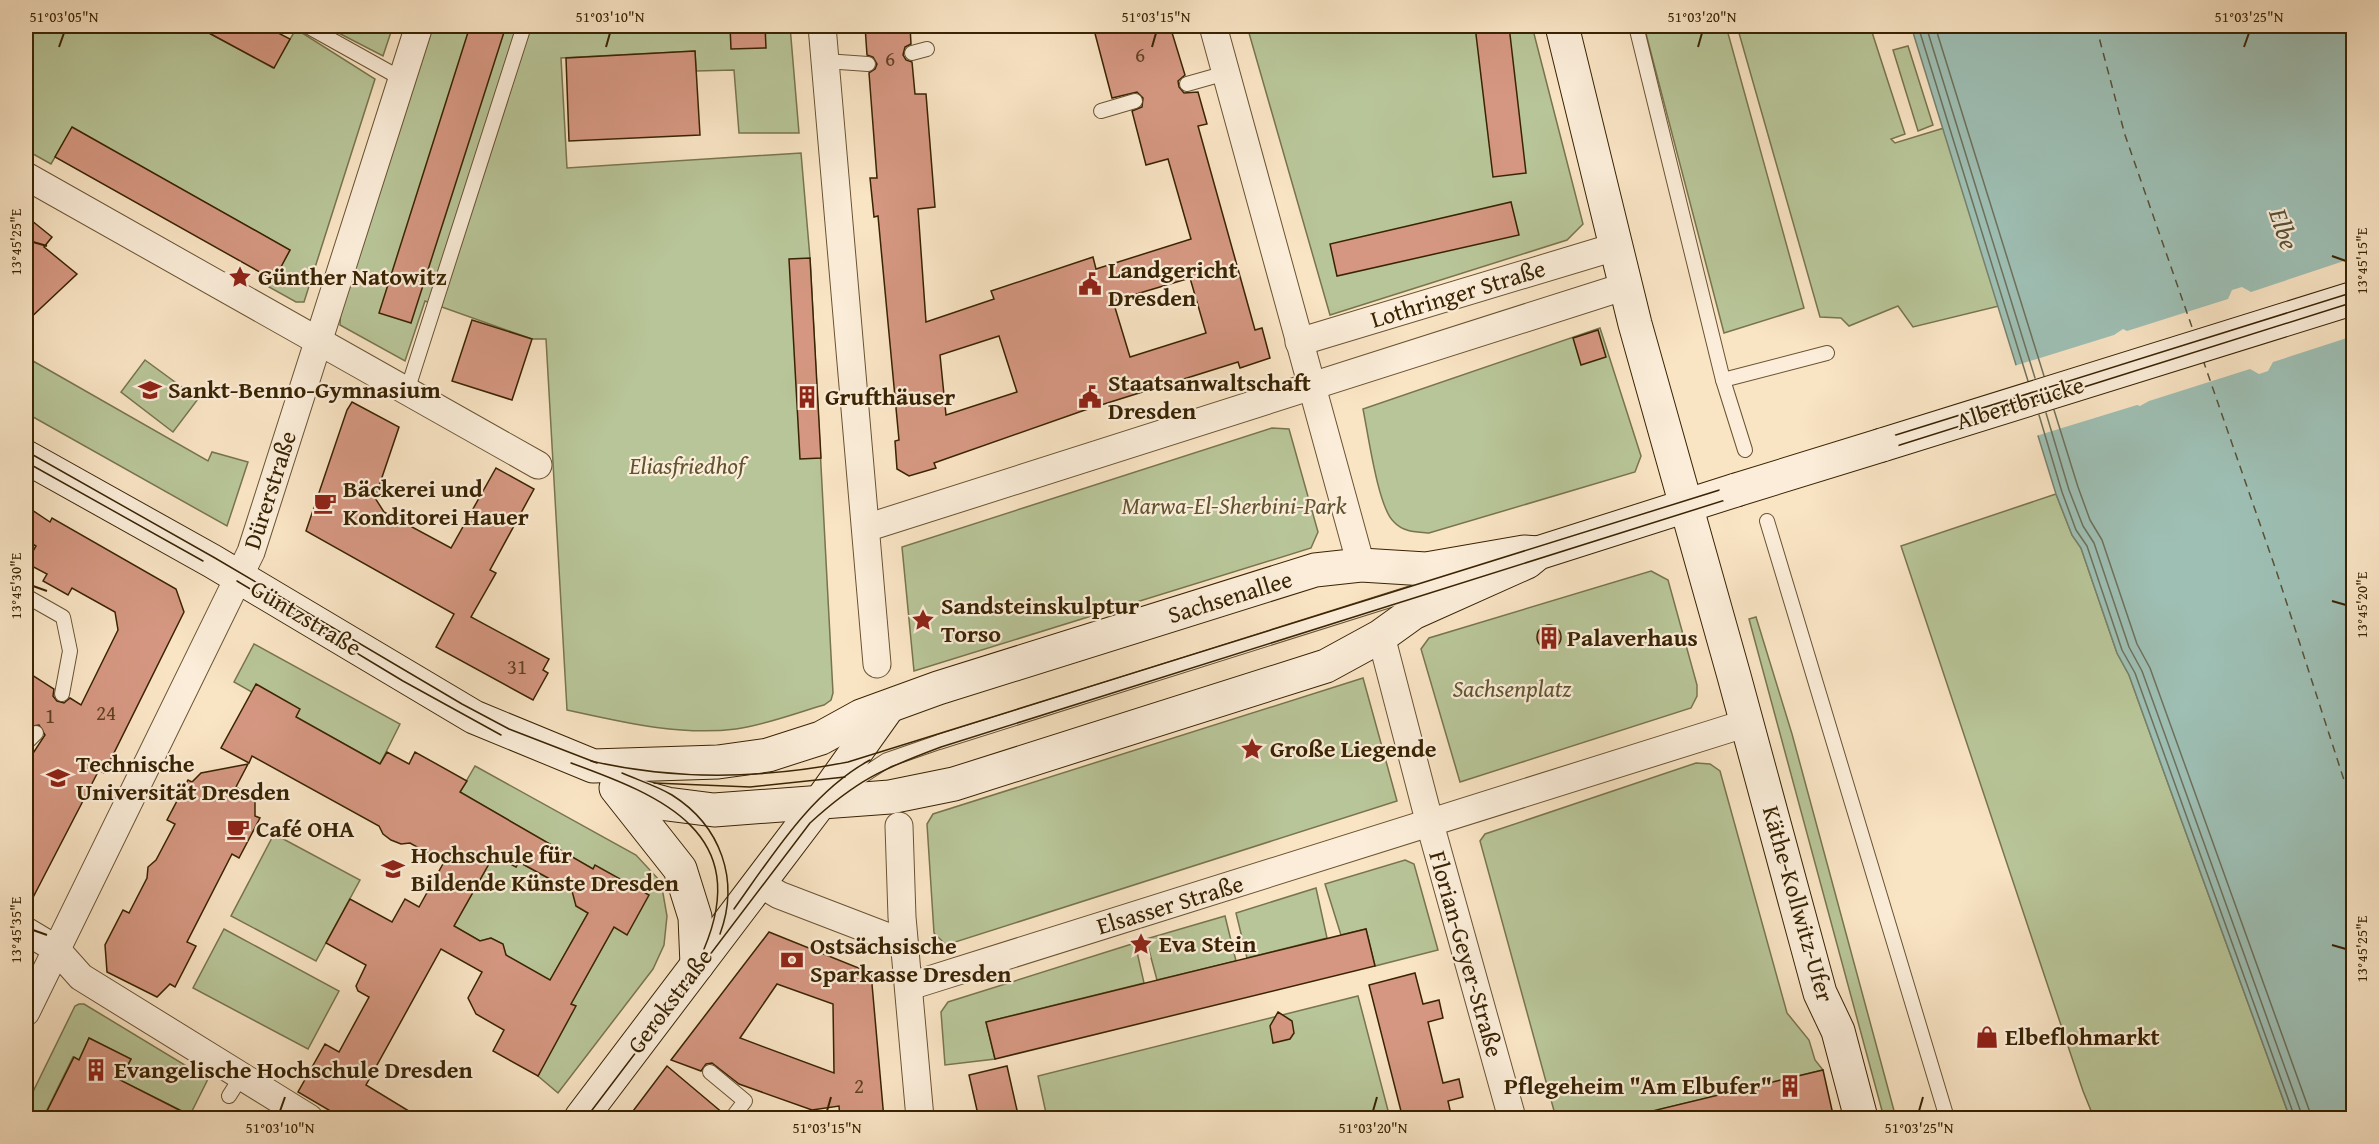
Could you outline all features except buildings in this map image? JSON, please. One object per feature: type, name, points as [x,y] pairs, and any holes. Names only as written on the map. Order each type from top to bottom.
[{"type":"main road","points":[[1562,26],[1626,286],[1685,506],[1747,723]]},
{"type":"main road","name":"Albertbrücke","points":[[1685,506],[2354,298]]},
{"type":"main road","name":"Güntzstraße","points":[[26,457],[239,577],[474,717],[593,766],[619,791],[680,868],[695,917],[698,965]]},
{"type":"main road","points":[[895,811],[954,784],[1326,666],[1382,636],[1413,613],[1527,562],[1538,553],[1685,506]]},
{"type":"main road","points":[[1361,565],[1426,569],[1524,552],[1538,553]]},
{"type":"main road","name":"Sachsenallee","points":[[874,711],[938,688],[1315,570],[1361,565]]},
{"type":"main road","name":"Güntzstraße","points":[[593,766],[718,762],[768,755],[821,738],[874,711]]},
{"type":"main road","name":"Gerokstraße","points":[[581,1119],[819,804],[874,711]]},
{"type":"main road","name":"Käthe-Kollwitz-Ufer","points":[[1747,723],[1820,993],[1838,1031],[1860,1119]]},
{"type":"main road","name":"Güntzstraße","points":[[619,791],[667,804],[714,810],[819,804],[895,811]]},
{"type":"street","name":"Dürerstraße","points":[[26,1012],[251,552],[419,26]]},
{"type":"street","points":[[822,26],[877,664]]},
{"type":"street","points":[[1213,26],[1361,565]]},
{"type":"street","points":[[26,176],[537,465]]},
{"type":"street","name":"Lothringer Straße","points":[[1299,342],[1617,246]]},
{"type":"street","points":[[866,528],[1312,388],[1586,297],[1626,286]]},
{"type":"street","points":[[1382,636],[1430,824],[1747,723]]},
{"type":"street","points":[[895,811],[920,1119]]},
{"type":"street","name":"Elsasser Straße","points":[[910,986],[1430,824]]},
{"type":"street","name":"Florian-Geyer-Straße","points":[[1430,824],[1512,1119]]},
{"type":"street","points":[[759,883],[779,895],[904,943]]},
{"type":"street","points":[[26,931],[56,949],[81,977],[235,1086],[292,1114]]},
{"type":"lane","points":[[307,26],[402,79]]},
{"type":"lane","points":[[406,391],[524,26]]},
{"type":"lane","points":[[1636,26],[1723,380],[1745,450]]},
{"type":"lane","points":[[912,53],[927,49]]},
{"type":"lane","points":[[825,62],[868,64]]},
{"type":"lane","points":[[1187,84],[1226,73]]},
{"type":"lane","points":[[1101,111],[1135,101]]},
{"type":"lane","points":[[1723,380],[1827,353]]},
{"type":"lane","points":[[1767,521],[1947,1119]]},
{"type":"lane","points":[[819,804],[886,760],[1538,553]]},
{"type":"lane","points":[[26,596],[63,617],[70,651],[62,694]]},
{"type":"lane","points":[[710,1072],[745,1101],[732,1119]]},
{"type":"green space","points":[[26,26],[196,26],[273,68],[296,29],[375,79],[304,302],[296,302],[269,287],[290,250],[72,128],[51,164],[26,150]]},
{"type":"green space","points":[[325,26],[393,26],[383,56]]},
{"type":"green space","name":"Eliasfriedhof","points":[[432,26],[790,26],[799,133],[739,133],[734,70],[696,71],[695,51],[561,58],[567,168],[801,153],[810,258],[833,693],[831,700],[824,705],[758,725],[715,731],[651,727],[567,710],[546,339],[532,339],[425,301],[405,361],[340,325],[341,305]]},
{"type":"green space","points":[[1247,26],[1532,26],[1583,224],[1567,240],[1330,315]]},
{"type":"green space","points":[[1644,26],[1726,26],[1804,308],[1724,333]]},
{"type":"green space","points":[[1737,26],[1870,26],[1905,134],[1891,139],[1895,143],[1944,128],[1999,306],[1913,327],[1898,306],[1849,326],[1841,318],[1820,317]]},
{"type":"green space","points":[[1908,46],[1933,125],[1918,131],[1893,50]]},
{"type":"green space","points":[[1600,328],[1641,456],[1635,472],[1429,533],[1406,530],[1394,522],[1388,514],[1378,486],[1363,409]]},
{"type":"green space","points":[[26,357],[208,461],[212,452],[248,462],[227,526],[26,413]]},
{"type":"green space","points":[[145,360],[198,399],[173,432],[121,392]]},
{"type":"green space","name":"Marwa-El-Sherbini-Park","points":[[1272,428],[1289,429],[1318,532],[1311,548],[914,671],[902,547]]},
{"type":"green space","points":[[2056,494],[2072,535],[2081,548],[2117,653],[2129,675],[2290,1118],[2094,1118],[2083,1091],[1901,546]]},
{"type":"green space","name":"Sachsenplatz","points":[[1651,571],[1668,580],[1697,685],[1697,696],[1691,708],[1460,782],[1421,649],[1429,638]]},
{"type":"green space","points":[[1756,617],[1792,734],[1896,1118],[1884,1118],[1749,619]]},
{"type":"green space","points":[[254,644],[400,724],[380,764],[234,682]]},
{"type":"green space","points":[[1363,678],[1397,801],[946,945],[934,933],[927,824],[933,814]]},
{"type":"green space","points":[[1696,763],[1710,764],[1720,771],[1787,1013],[1809,1040],[1815,1060],[1823,1070],[1661,1109],[1663,1118],[1556,1118],[1480,841],[1485,834]]},
{"type":"green space","points":[[475,766],[636,855],[661,882],[667,916],[664,945],[653,969],[558,1093],[538,1076],[571,1004],[614,927],[593,869],[460,792]]},
{"type":"green space","points":[[274,834],[360,880],[316,961],[231,916]]},
{"type":"green space","points":[[494,855],[516,867],[519,862],[578,895],[576,906],[588,913],[545,989],[506,955],[502,944],[491,938],[480,941],[454,926]]},
{"type":"green space","points":[[1405,860],[1414,864],[1438,950],[1375,966],[1366,929],[1341,935],[1325,884]]},
{"type":"green space","points":[[1316,888],[1327,938],[1247,958],[1236,913]]},
{"type":"green space","points":[[1225,916],[1236,961],[1157,980],[1146,939]]},
{"type":"green space","points":[[224,929],[339,991],[308,1049],[193,988]]},
{"type":"green space","points":[[1135,943],[1144,983],[986,1022],[995,1059],[945,1065],[941,1012],[948,1002]]},
{"type":"green space","points":[[1358,996],[1390,1118],[1047,1118],[1038,1076]]},
{"type":"green space","points":[[84,1004],[208,1079],[190,1115],[120,1080],[131,1059],[89,1038],[79,1060],[73,1057],[43,1118],[26,1118],[26,1106],[75,1006]]},
{"type":"water","name":"Elbe","points":[[1911,26],[2353,26],[2353,1118],[2290,1118],[2129,675],[2117,653],[2081,548],[2072,535],[2056,494]]},
{"type":"pier","points":[[2353,258],[2353,336],[2273,362],[2268,371],[2259,374],[2250,369],[2149,401],[2140,406],[2036,436],[2014,366],[2114,335],[2123,329],[2127,331],[2228,299],[2232,290],[2242,287],[2251,292]]},
{"type":"ferry route","points":[[2096,26],[2125,135],[2193,330]]},
{"type":"ferry route","points":[[2203,360],[2277,573],[2354,811]]},
{"type":"tram line","points":[[591,761],[687,775],[783,772],[848,762],[2354,292]]},
{"type":"tram line","points":[[586,1118],[810,823],[842,796],[886,769],[941,747],[2354,302]]},
{"type":"tram line","points":[[26,451],[215,558],[462,704],[509,729],[597,763]]},
{"type":"tram line","points":[[26,462],[203,561]]},
{"type":"tram line","points":[[237,581],[403,681],[501,735]]},
{"type":"tram line","points":[[734,909],[778,847],[811,807],[849,773],[870,760]]},
{"type":"tram line","points":[[571,763],[637,790],[666,806],[690,825],[707,848],[717,876],[716,909],[704,949]]},
{"type":"tram line","points":[[622,773],[672,795],[703,822],[714,838],[727,874],[726,914],[720,934]]},
{"type":"tram line","points":[[654,783],[750,787],[845,777]]},
{"type":"place","name":"Günther Natowitz","points":[[240,277]]},
{"type":"place","name":"Landgericht Dresden","points":[[1090,284]]},
{"type":"place","name":"Sankt-Benno-Gymnasium","points":[[150,390]]},
{"type":"place","name":"Grufthäuser","points":[[807,397]]},
{"type":"place","name":"Staatsanwaltschaft Dresden","points":[[1090,397]]},
{"type":"place","name":"Bäckerei und Konditorei Hauer","points":[[325,503]]},
{"type":"place","name":"Sandsteinskulptur Torso","points":[[923,620]]},
{"type":"place","name":"Palaverhaus","points":[[1549,638]]},
{"type":"place","name":"Große Liegende","points":[[1252,749]]},
{"type":"place","name":"Technische Universität Dresden","points":[[58,778]]},
{"type":"place","name":"Café OHA","points":[[238,829]]},
{"type":"place","name":"Hochschule für Bildende Künste Dresden","points":[[393,869]]},
{"type":"place","name":"Eva Stein","points":[[1141,944]]},
{"type":"place","name":"Ostsächsische Sparkasse Dresden","points":[[792,960]]},
{"type":"place","name":"Elbeflohmarkt","points":[[1987,1037]]},
{"type":"place","name":"Evangelische Hochschule Dresden","points":[[96,1070]]},
{"type":"place","name":"Pflegeheim \"Am Elbufer\"","points":[[1790,1086]]}]
